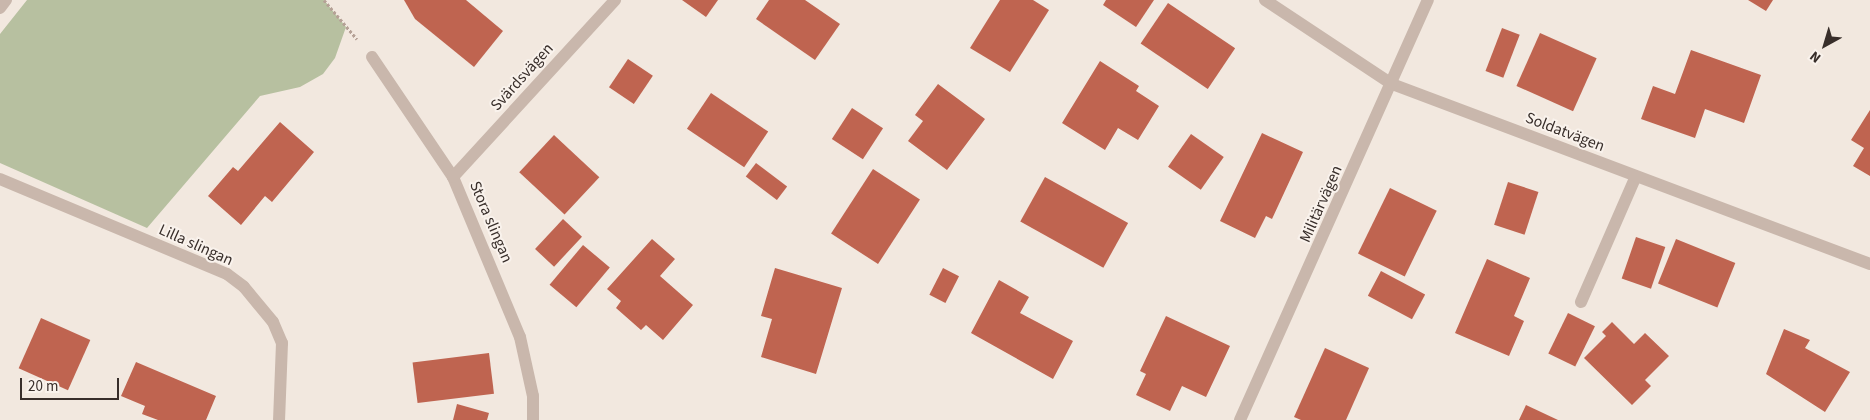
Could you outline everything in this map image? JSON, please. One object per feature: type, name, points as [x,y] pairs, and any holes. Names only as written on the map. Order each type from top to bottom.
[{"type":"street","points":[[0,8],[6,0]]},
{"type":"street","name":"Svärdsvägen","points":[[453,176],[614,0]]},
{"type":"street","name":"Soldatvägen","points":[[1265,0],[1392,84],[1870,264]]},
{"type":"street","name":"Militärvägen","points":[[1240,420],[1428,0]]},
{"type":"street","name":"Stora slingan","points":[[372,57],[453,176],[520,337],[533,396],[533,420]]},
{"type":"street","points":[[1581,302],[1636,176]]},
{"type":"street","name":"Lilla slingan","points":[[0,179],[226,274],[244,287],[273,322],[282,343],[279,420]]},
{"type":"path","points":[[324,0],[372,57]]},
{"type":"green space","points":[[27,0],[324,0],[346,27],[335,58],[323,74],[300,87],[260,96],[147,228],[0,163],[0,34]]},
{"type":"building","points":[[404,0],[466,0],[503,31],[474,67],[415,19]]},
{"type":"building","points":[[682,0],[718,0],[706,17]]},
{"type":"building","points":[[769,0],[805,0],[840,24],[815,60],[756,19]]},
{"type":"building","points":[[1000,0],[1033,0],[1049,10],[1010,72],[970,48]]},
{"type":"building","points":[[1106,0],[1154,0],[1136,27],[1103,5]]},
{"type":"building","points":[[1748,0],[1773,0],[1766,11]]},
{"type":"building","points":[[1168,3],[1235,48],[1208,89],[1141,44]]},
{"type":"building","points":[[1502,28],[1520,35],[1503,78],[1486,71]]},
{"type":"building","points":[[1540,33],[1597,58],[1573,111],[1516,86]]},
{"type":"building","points":[[1691,50],[1761,75],[1744,123],[1705,109],[1695,138],[1641,119],[1653,86],[1675,94]]},
{"type":"building","points":[[628,59],[653,76],[634,104],[609,87]]},
{"type":"building","points":[[1100,61],[1139,86],[1136,91],[1159,106],[1138,140],[1118,128],[1105,150],[1062,123]]},
{"type":"building","points":[[938,84],[985,119],[947,170],[908,141],[923,121],[915,115]]},
{"type":"building","points":[[711,93],[768,132],[744,167],[687,129]]},
{"type":"building","points":[[852,108],[883,128],[863,159],[832,139]]},
{"type":"building","points":[[1870,110],[1870,176],[1853,166],[1864,148],[1851,140]]},
{"type":"building","points":[[280,122],[314,152],[272,202],[265,196],[241,225],[208,196],[233,167],[238,171]]},
{"type":"building","points":[[1262,133],[1303,152],[1272,219],[1266,216],[1255,238],[1220,221]]},
{"type":"building","points":[[1191,134],[1224,157],[1201,190],[1168,167]]},
{"type":"building","points":[[554,135],[599,177],[565,215],[519,172]]},
{"type":"building","points":[[756,163],[787,186],[777,200],[746,177]]},
{"type":"building","points":[[873,169],[920,199],[878,264],[831,234]]},
{"type":"building","points":[[1045,177],[1128,223],[1103,268],[1020,222]]},
{"type":"building","points":[[1508,182],[1538,192],[1525,235],[1494,225]]},
{"type":"building","points":[[1390,188],[1437,211],[1405,276],[1358,254]]},
{"type":"building","points":[[563,219],[582,237],[554,267],[535,249]]},
{"type":"building","points":[[1636,237],[1665,247],[1651,289],[1622,279]]},
{"type":"building","points":[[652,239],[675,259],[660,276],[693,305],[663,340],[646,325],[641,330],[616,308],[621,301],[607,289]]},
{"type":"building","points":[[1676,239],[1735,263],[1717,307],[1658,284]]},
{"type":"building","points":[[583,245],[610,267],[576,307],[550,285]]},
{"type":"building","points":[[1487,259],[1530,278],[1514,316],[1524,321],[1509,356],[1455,333]]},
{"type":"building","points":[[775,268],[842,288],[816,374],[761,357],[772,319],[761,316]]},
{"type":"building","points":[[943,268],[959,276],[945,303],[929,295]]},
{"type":"building","points":[[1381,271],[1425,294],[1412,319],[1368,296]]},
{"type":"building","points":[[999,280],[1029,297],[1020,313],[1073,341],[1053,379],[971,333]]},
{"type":"building","points":[[1568,313],[1595,326],[1575,367],[1548,353]]},
{"type":"building","points":[[1166,316],[1230,346],[1206,397],[1182,386],[1170,411],[1136,395],[1146,374],[1140,371]]},
{"type":"building","points":[[41,318],[90,340],[68,390],[19,368]]},
{"type":"building","points":[[1612,322],[1634,344],[1645,333],[1669,356],[1645,380],[1651,386],[1632,405],[1584,358],[1606,336],[1602,332]]},
{"type":"building","points":[[1784,329],[1810,340],[1805,348],[1850,372],[1825,412],[1766,374]]},
{"type":"building","points":[[1325,348],[1369,368],[1346,420],[1301,420],[1294,417]]},
{"type":"building","points":[[489,353],[494,394],[418,403],[413,362]]},
{"type":"building","points":[[136,362],[216,396],[206,420],[158,420],[142,414],[145,406],[121,396]]},
{"type":"building","points":[[457,404],[489,413],[487,420],[453,420]]},
{"type":"building","points":[[1526,405],[1558,420],[1519,420]]}]
